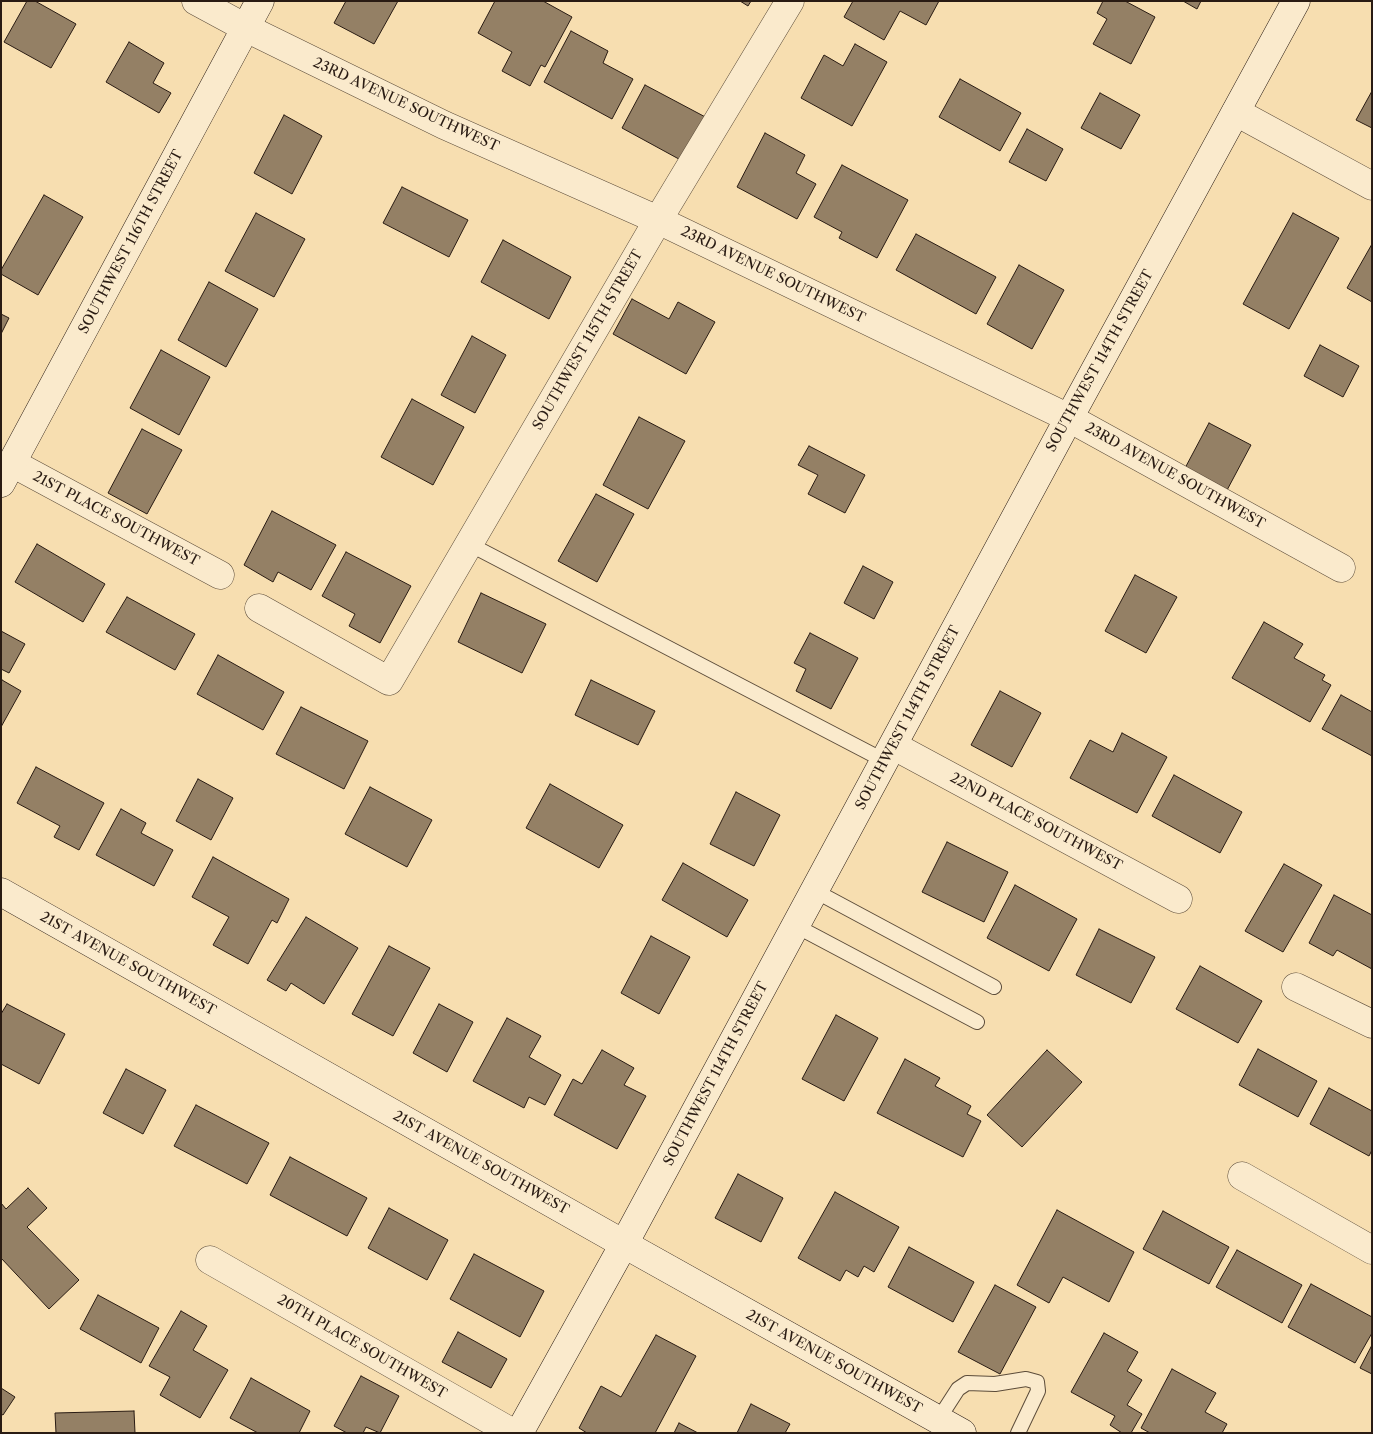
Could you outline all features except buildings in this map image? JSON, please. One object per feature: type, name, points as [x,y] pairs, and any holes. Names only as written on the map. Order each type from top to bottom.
[{"type":"street","name":"23RD AVENUE SOUTHWEST","points":[[196,1],[246,28],[444,125],[658,220],[1069,418],[1341,568]]},
{"type":"street","name":"SOUTHWEST 116TH STREET","points":[[7,473],[260,1]]},
{"type":"street","name":"SOUTHWEST 115TH STREET","points":[[260,608],[389,681],[658,220],[790,1]]},
{"type":"street","name":"SOUTHWEST 114TH STREET","points":[[519,1433],[624,1244],[1296,1]]},
{"type":"street","points":[[1236,112],[1372,186]]},
{"type":"street","name":"21ST PLACE SOUTHWEST","points":[[7,473],[220,575]]},
{"type":"street","name":"22ND PLACE SOUTHWEST","points":[[889,754],[1178,898]]},
{"type":"street","name":"21ST AVENUE SOUTHWEST","points":[[1,892],[962,1433]]},
{"type":"street","points":[[1296,987],[1372,1024]]},
{"type":"street","points":[[1242,1176],[1372,1250]]},
{"type":"street","name":"20TH PLACE SOUTHWEST","points":[[210,1260],[513,1433]]},
{"type":"lane","points":[[469,544],[889,754]]},
{"type":"lane","points":[[815,891],[994,986]]},
{"type":"lane","points":[[796,926],[978,1022]]},
{"type":"lane","points":[[938,1420],[958,1389],[966,1383],[995,1384],[1026,1379],[1037,1382],[1038,1392],[1018,1433]]}]
